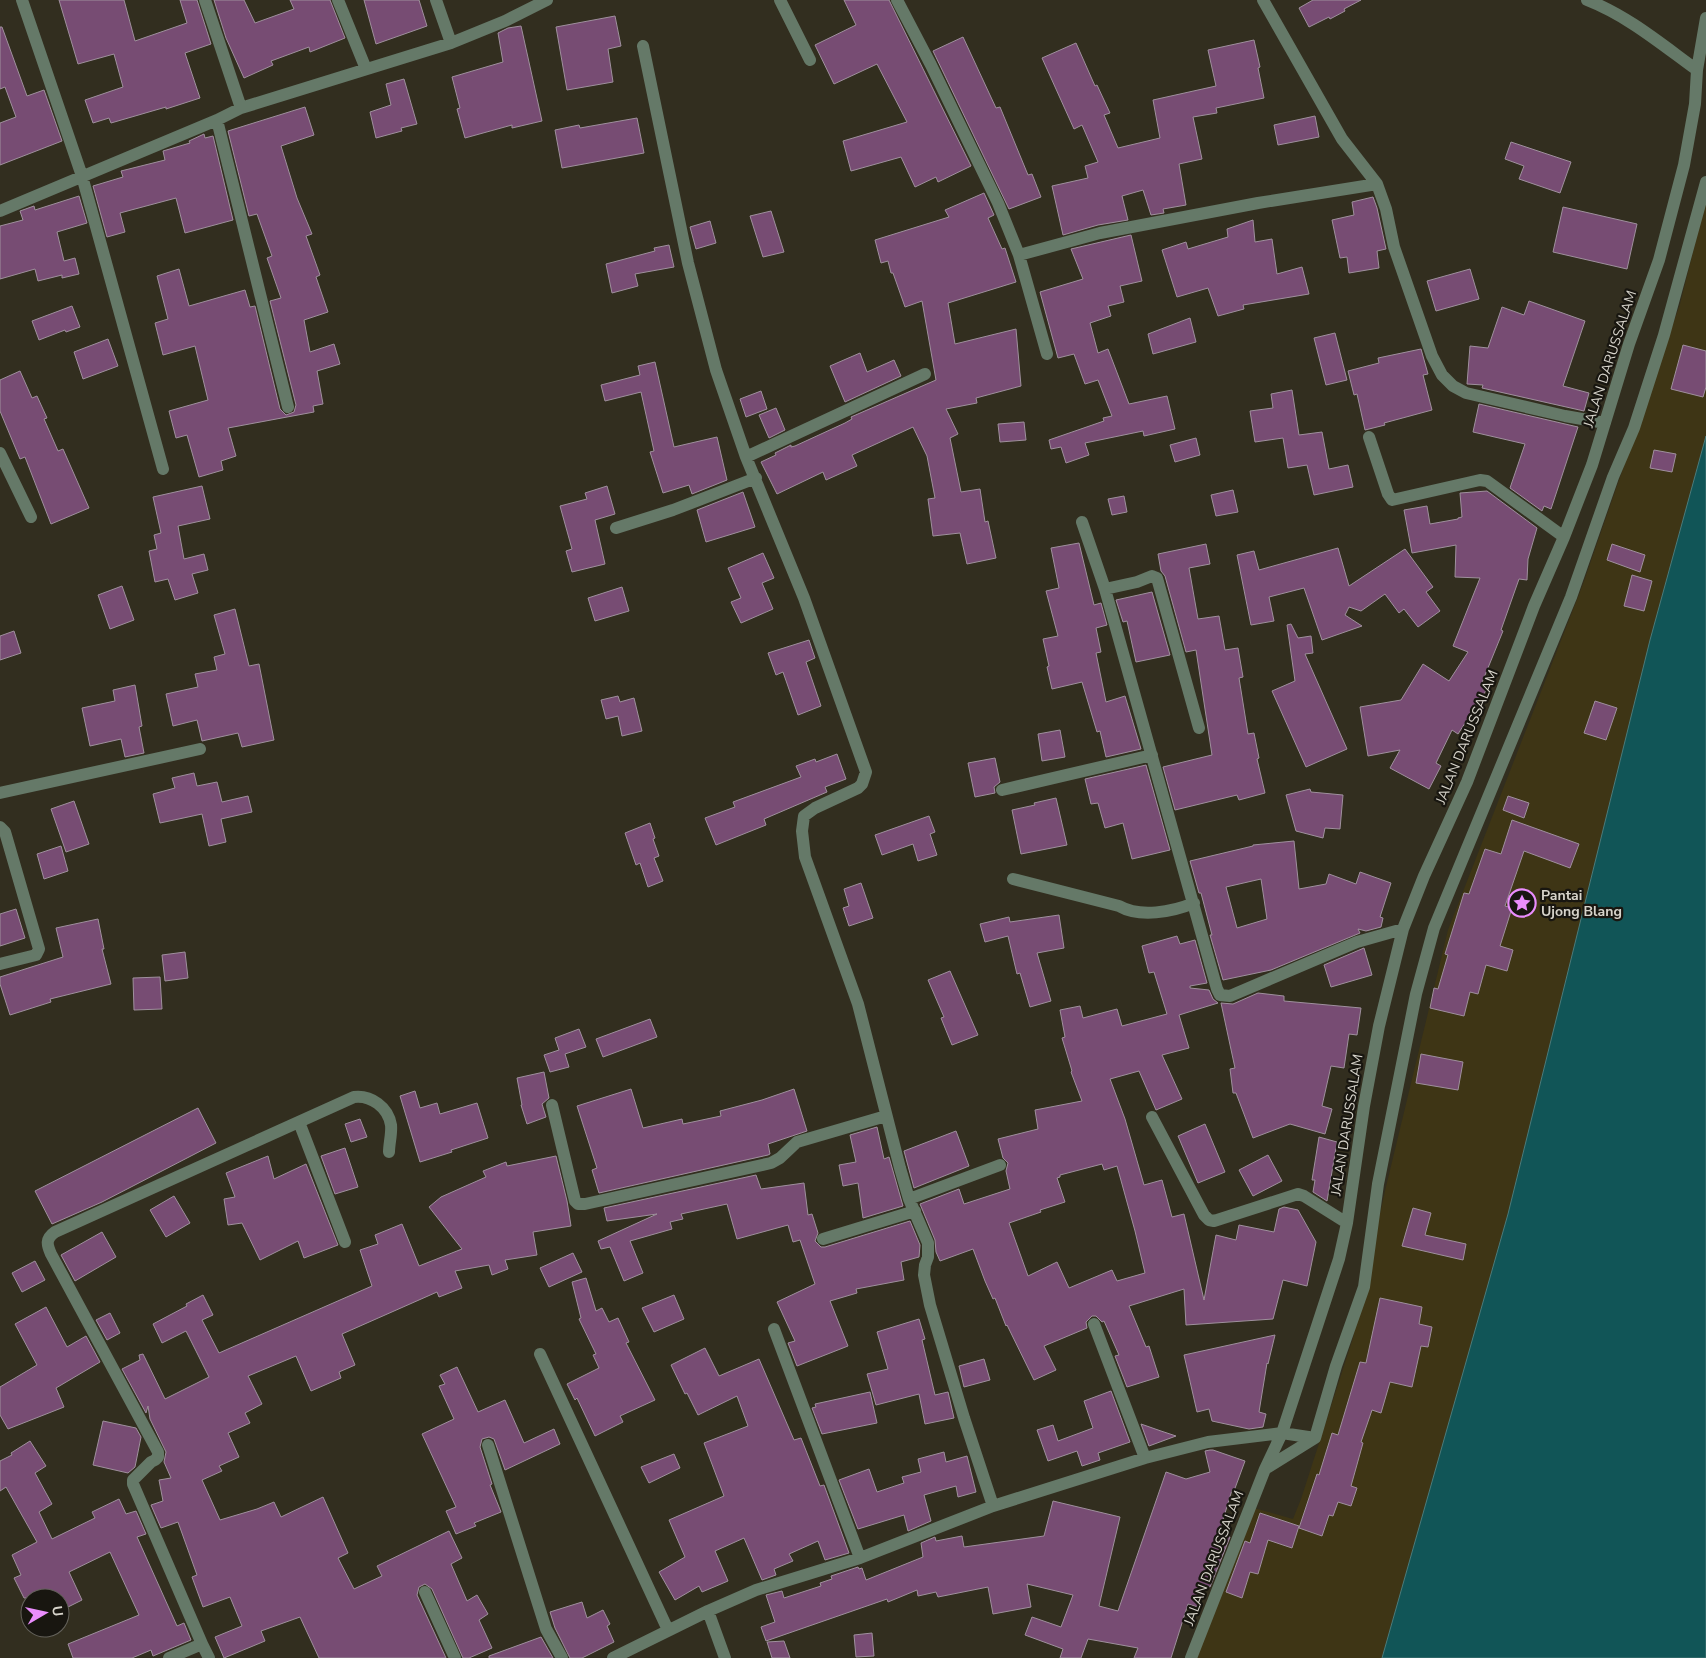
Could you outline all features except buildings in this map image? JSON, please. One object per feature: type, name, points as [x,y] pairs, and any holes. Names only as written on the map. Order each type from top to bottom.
[{"type":"street","points":[[22,0],[82,176],[163,469]]},
{"type":"street","points":[[205,0],[241,108]]},
{"type":"street","points":[[338,0],[366,69]]},
{"type":"street","points":[[436,0],[451,43]]},
{"type":"street","points":[[0,211],[217,120],[241,108],[451,43],[505,21],[547,0]]},
{"type":"street","points":[[780,0],[810,60]]},
{"type":"street","points":[[897,0],[998,203],[1019,255],[1047,354]]},
{"type":"street","points":[[1263,0],[1342,139],[1377,184],[1386,209],[1394,247],[1432,356],[1442,375],[1453,386],[1466,393],[1605,423]]},
{"type":"street","points":[[1587,0],[1606,7],[1626,18],[1697,70]]},
{"type":"street","name":"JALAN DARUSSALAM","points":[[1191,1658],[1265,1469],[1282,1433],[1339,1258],[1347,1223],[1364,1106],[1379,1026],[1404,928],[1424,876],[1467,782],[1534,606],[1592,465],[1629,344],[1659,260],[1684,164],[1695,104],[1697,70],[1706,24]]},
{"type":"street","points":[[643,46],[688,263],[716,370],[746,457],[804,598],[866,772],[862,784],[858,788],[815,808],[804,816],[802,831],[805,857],[858,1004],[909,1199],[928,1243],[928,1257],[924,1276],[930,1305],[993,1506]]},
{"type":"street","points":[[217,120],[288,407]]},
{"type":"street","points":[[1265,1469],[1315,1438],[1336,1366],[1364,1287],[1378,1184],[1416,994],[1434,928],[1571,597],[1614,477],[1634,428],[1664,335],[1706,182]]},
{"type":"street","points":[[1019,255],[1100,233],[1258,203],[1377,184]]},
{"type":"street","points":[[746,457],[925,374]]},
{"type":"street","points":[[1369,437],[1388,494],[1392,500],[1480,480],[1487,481],[1564,536]]},
{"type":"street","points":[[0,452],[31,517]]},
{"type":"street","points":[[616,528],[673,510],[756,478]]},
{"type":"street","points":[[1082,522],[1105,589],[1220,995],[1230,996],[1357,942],[1404,928]]},
{"type":"street","points":[[1105,589],[1137,582],[1152,576],[1157,578],[1199,728]]},
{"type":"street","points":[[0,793],[200,749]]},
{"type":"street","points":[[1002,790],[1152,755]]},
{"type":"street","points":[[0,826],[5,832],[39,949],[36,954],[0,964]]},
{"type":"street","points":[[1013,879],[1119,906],[1126,910],[1161,912],[1194,903]]},
{"type":"street","points":[[209,1658],[133,1484],[136,1476],[158,1458],[158,1452],[51,1254],[47,1240],[55,1232],[354,1097],[364,1096],[376,1101],[386,1112],[391,1125],[389,1152]]},
{"type":"street","points":[[552,1105],[575,1201],[578,1204],[771,1163],[780,1158],[797,1142],[886,1116]]},
{"type":"street","points":[[1152,1117],[1204,1215],[1209,1220],[1214,1221],[1298,1194],[1347,1223]]},
{"type":"street","points":[[299,1122],[345,1242]]},
{"type":"street","points":[[909,1199],[1000,1165]]},
{"type":"street","points":[[823,1239],[915,1211]]},
{"type":"street","points":[[1094,1324],[1145,1458]]},
{"type":"street","points":[[774,1329],[860,1558]]},
{"type":"street","points":[[540,1354],[668,1630]]},
{"type":"street","points":[[612,1658],[708,1611],[756,1590],[860,1558],[993,1506],[1145,1458],[1208,1442],[1282,1433],[1315,1438]]},
{"type":"street","points":[[488,1445],[546,1629],[562,1658]]},
{"type":"street","points":[[425,1592],[455,1658]]},
{"type":"street","points":[[708,1611],[725,1658]]},
{"type":"street","points":[[169,1658],[202,1644]]},
{"type":"sand","name":"Pantai Ujong Blang","points":[[1706,200],[1706,436],[1650,640],[1508,1214],[1382,1658],[1193,1658],[1254,1508],[1293,1519],[1301,1499],[1353,1338],[1385,1191],[1448,930],[1583,584],[1680,304]]},
{"type":"water","points":[[1706,436],[1706,1658],[1382,1658],[1508,1214],[1650,640]]},
{"type":"place","name":"Pantai Ujong Blang","points":[[1522,903]]}]
